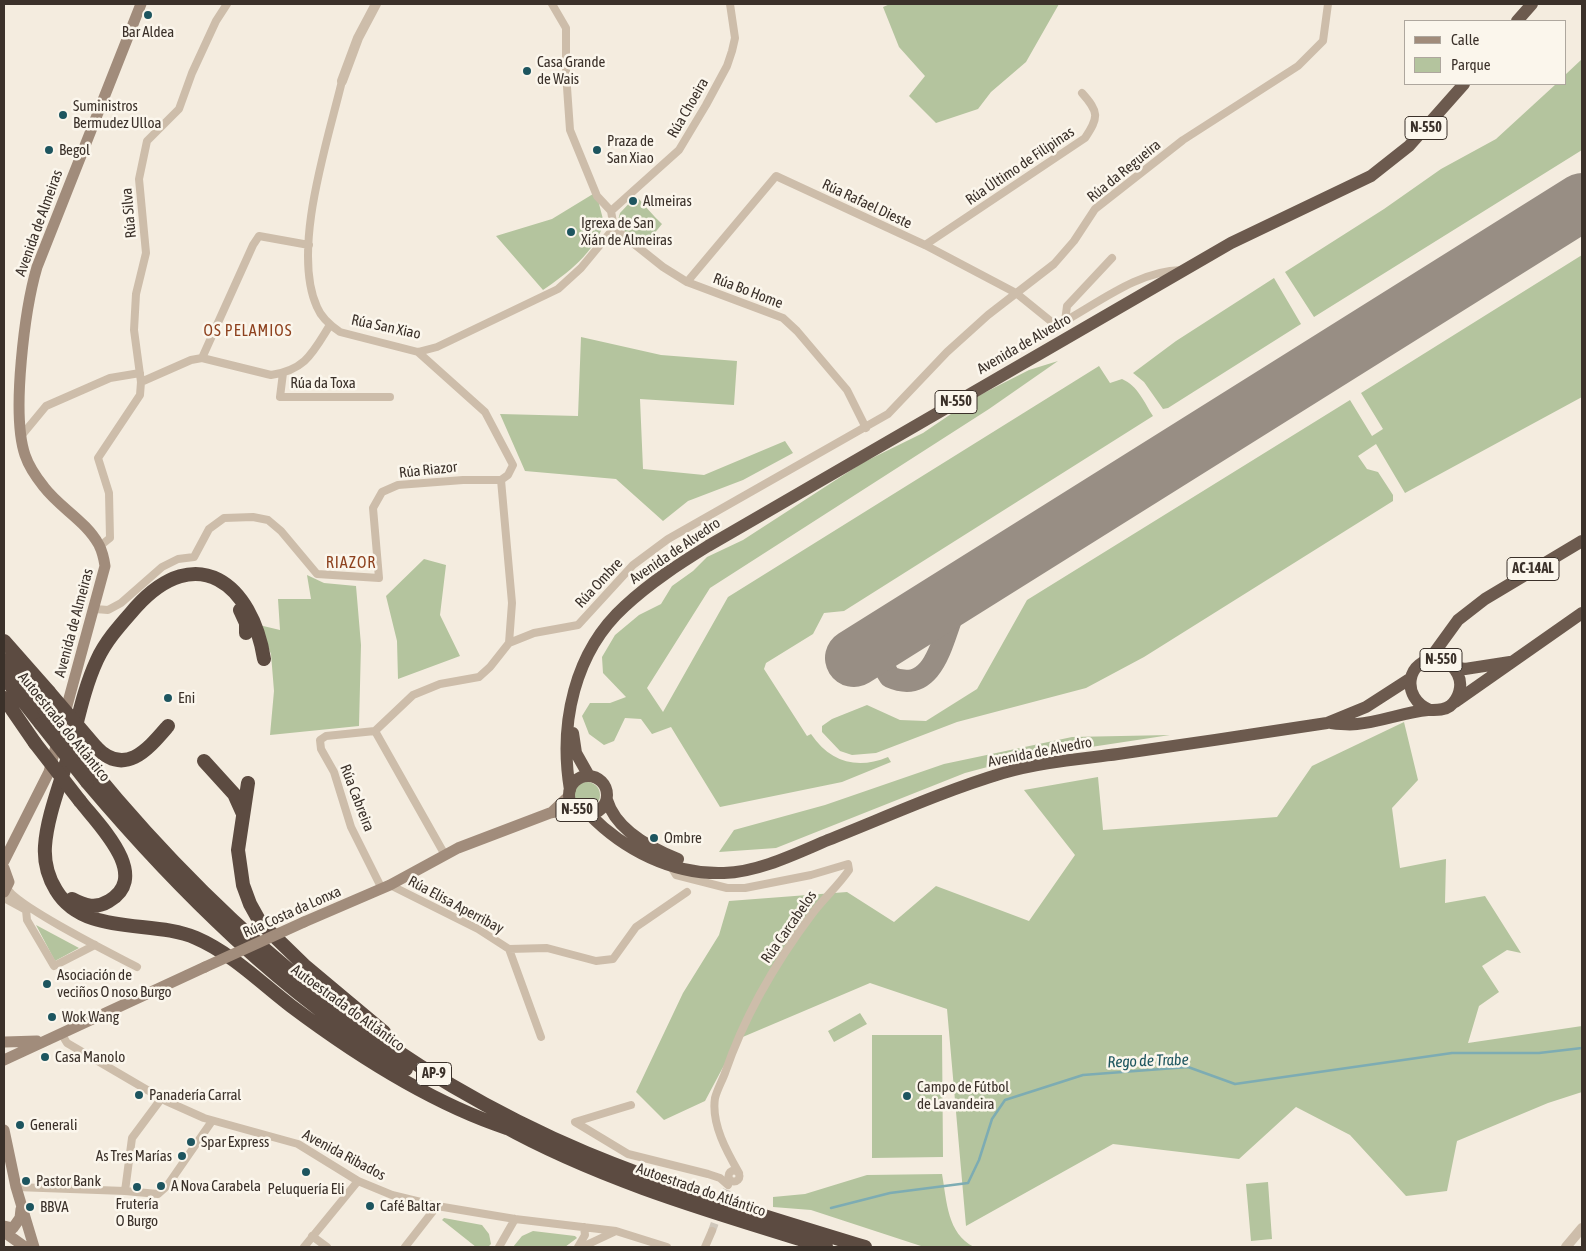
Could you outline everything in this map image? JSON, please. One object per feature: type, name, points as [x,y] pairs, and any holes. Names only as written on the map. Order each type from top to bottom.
[{"type":"highway","points":[[1518,20],[1532,4]]},
{"type":"highway","name":"Avenida de Alvedro","points":[[570,793],[566,769],[569,706],[585,662],[603,630],[624,607],[678,565],[1183,270],[1231,243],[1371,176],[1408,146],[1463,85]]},
{"type":"highway","name":"AC-14AL","points":[[1429,660],[1458,620],[1485,599],[1582,541]]},
{"type":"highway","points":[[264,659],[253,619],[230,585],[210,576],[198,575],[171,580],[161,585],[138,606],[102,650],[91,676],[48,829],[45,846],[46,864],[57,892],[66,902],[84,914],[117,924],[165,929],[202,941],[362,1054],[470,1116],[507,1128]]},
{"type":"highway","points":[[4,698],[35,743],[80,801],[116,846],[125,869],[124,880],[113,898],[94,906],[73,900],[58,881],[54,868],[52,838],[94,687],[107,656],[117,640],[150,603],[174,586],[187,582],[211,583],[230,596],[243,614],[244,637],[253,619]]},
{"type":"highway","name":"AC-14AL","points":[[1449,664],[1453,635],[1485,599]]},
{"type":"highway","points":[[1451,705],[1582,613]]},
{"type":"highway","points":[[4,641],[96,747],[108,757],[126,760],[147,750],[168,726]]},
{"type":"highway","name":"Autoestrada do Atlántico","points":[[4,660],[89,766],[155,844],[217,908],[317,994],[415,1062],[484,1103],[584,1152],[696,1196],[865,1247]]},
{"type":"highway","name":"N-550","points":[[1429,660],[1449,664],[1461,682],[1460,691],[1451,705],[1444,709],[1430,710],[1422,707],[1412,694],[1411,678],[1421,664],[1429,660]]},
{"type":"highway","points":[[1449,664],[1465,669],[1514,661]]},
{"type":"highway","name":"Autoestrada do Atlántico","points":[[4,677],[134,838],[191,898],[270,970],[324,1014],[388,1058],[507,1128],[552,1150],[635,1185],[690,1205],[826,1247]]},
{"type":"highway","name":"Avenida de Alvedro","points":[[1327,723],[1366,707],[1411,678]]},
{"type":"highway","name":"Avenida de Alvedro","points":[[574,690],[573,735],[576,753],[589,776]]},
{"type":"highway","name":"Avenida de Alvedro","points":[[589,814],[616,838],[641,853],[670,865],[693,871],[726,873],[784,859],[959,788],[1006,772],[1061,762],[1327,723],[1356,725],[1430,710]]},
{"type":"highway","points":[[204,761],[234,794],[243,814]]},
{"type":"highway","name":"N-550","points":[[589,776],[595,777],[604,784],[606,800],[600,810],[589,814],[575,808],[570,793],[577,780],[589,776]]},
{"type":"highway","points":[[248,783],[238,850],[240,871],[250,904],[260,922],[312,971],[397,1043],[415,1062]]},
{"type":"highway","name":"Avenida de Alvedro","points":[[606,800],[609,808],[625,827],[647,845],[662,853],[679,860],[710,867],[744,869]]},
{"type":"main road","name":"Avenida de Almeiras","points":[[4,861],[49,772],[95,609],[105,566],[100,546],[90,532],[59,504],[40,482],[25,453],[20,398],[23,352],[32,284],[141,4]]},
{"type":"main road","name":"Rúa Costa da Lonxa","points":[[550,813],[570,793]]},
{"type":"main road","name":"Rúa Costa da Lonxa","points":[[4,1059],[304,922],[386,887],[445,855],[550,813],[575,808]]},
{"type":"main road","points":[[4,868],[9,877],[5,893]]},
{"type":"main road","name":"Rúa Costa da Lonxa","points":[[5,1041],[46,1040]]},
{"type":"main road","points":[[4,1059],[7,1051],[5,1041]]},
{"type":"main road","points":[[4,1130],[21,1207],[34,1247]]},
{"type":"main road","points":[[4,1226],[13,1228],[18,1223],[21,1207]]},
{"type":"main road","points":[[4,1232],[26,1247]]},
{"type":"street","name":"Rúa Silva","points":[[141,382],[134,330],[136,294],[146,253],[139,179],[147,141],[179,109],[192,73],[226,4]]},
{"type":"street","name":"Rúa San Xiao","points":[[376,4],[358,38],[342,81],[313,203],[308,278],[317,308],[330,325],[340,332],[418,352],[437,347],[558,289],[581,268],[614,228]]},
{"type":"street","points":[[552,4],[566,28],[566,73],[570,130],[597,196],[611,211],[614,228]]},
{"type":"street","name":"Rúa Choeira","points":[[611,211],[679,150],[706,105],[727,66],[732,51],[735,38],[730,4]]},
{"type":"street","name":"Rúa da Regueira","points":[[866,428],[888,414],[946,352],[1016,293],[1054,264],[1074,241],[1095,209],[1183,140],[1298,66],[1322,41],[1328,4]]},
{"type":"street","name":"Rúa Último de Filipinas","points":[[925,245],[1085,138],[1096,123],[1095,108],[1082,93]]},
{"type":"street","name":"Rúa Rafael Dieste","points":[[687,282],[776,176],[925,245],[1016,293],[1053,323],[1065,321]]},
{"type":"street","name":"Rúa Bo Home","points":[[614,228],[663,267],[687,282],[783,318],[797,331],[847,390],[866,428]]},
{"type":"street","points":[[202,358],[253,245],[259,236],[309,245]]},
{"type":"street","points":[[1065,321],[1067,306],[1112,258]]},
{"type":"street","points":[[1065,321],[1136,281],[1163,270],[1183,270]]},
{"type":"street","points":[[1136,281],[1144,293]]},
{"type":"street","points":[[100,546],[110,538],[109,492],[98,458],[140,395],[141,382],[191,360],[202,358],[271,374],[283,373],[298,368],[312,355],[330,325]]},
{"type":"street","points":[[418,352],[485,412],[513,465],[508,474],[501,480],[512,603],[509,643]]},
{"type":"street","points":[[22,435],[46,406],[110,378],[140,373]]},
{"type":"street","name":"Rúa da Toxa","points":[[283,373],[280,397],[390,397]]},
{"type":"street","name":"Rúa Ombre","points":[[375,731],[413,695],[440,684],[479,677],[490,667],[509,643],[534,633],[578,625],[634,565],[668,539],[848,436],[866,428]]},
{"type":"street","name":"Rúa Riazor","points":[[95,609],[108,610],[122,603],[162,568],[178,559],[194,557],[209,529],[224,518],[253,517],[268,520],[281,531],[317,574],[379,578],[373,508],[382,492],[398,485],[463,480],[501,480]]},
{"type":"street","points":[[375,731],[445,855]]},
{"type":"street","name":"Rúa Cabreira","points":[[375,731],[326,736],[320,740],[321,749],[334,772],[351,827],[386,887]]},
{"type":"street","name":"Rúa Carcabelos","points":[[670,865],[676,875],[727,888],[774,883],[848,864],[849,870],[814,911],[775,970],[747,1020],[729,1058],[715,1098],[717,1123],[729,1156],[739,1173],[739,1179],[729,1182],[729,1156]]},
{"type":"street","name":"Rúa Elisa Aperribay","points":[[386,887],[478,928],[509,949],[542,1037]]},
{"type":"street","name":"Rúa Elisa Aperribay","points":[[509,949],[547,948],[596,961],[613,959],[636,927],[687,892]]},
{"type":"street","points":[[5,893],[26,910],[26,920],[54,966],[95,945]]},
{"type":"street","points":[[5,893],[14,896],[95,945],[137,967]]},
{"type":"street","name":"Avenida Ribados","points":[[61,1033],[67,1043],[161,1099],[212,1121],[298,1144],[358,1181],[392,1195],[437,1206],[515,1219],[616,1231],[666,1247]]},
{"type":"street","points":[[125,1191],[132,1138],[161,1099]]},
{"type":"street","points":[[631,1104],[576,1122],[628,1154],[708,1174],[729,1182]]},
{"type":"street","points":[[16,1187],[158,1194],[167,1186],[212,1121]]},
{"type":"street","points":[[304,1247],[358,1181]]},
{"type":"street","points":[[405,1247],[437,1206]]},
{"type":"street","points":[[499,1247],[515,1219]]},
{"type":"street","points":[[578,1247],[586,1234],[584,1227]]},
{"type":"street","points":[[1568,1247],[1582,1228]]},
{"type":"street","points":[[582,1247],[616,1231]]},
{"type":"street","points":[[704,1247],[712,1231]]},
{"type":"street","points":[[312,1236],[327,1247]]},
{"type":"green space","points":[[890,4],[1059,4],[1026,62],[991,92],[978,109],[936,123],[909,96],[925,76],[899,47],[883,7]]},
{"type":"green space","points":[[1582,59],[1582,150],[1314,317],[1285,272],[1384,209],[1441,169],[1496,139],[1555,85],[1566,85],[1566,74]]},
{"type":"green space","points":[[593,194],[598,200],[604,223],[600,234],[579,261],[543,290],[496,236],[552,219]]},
{"type":"green space","points":[[636,196],[662,224],[644,246],[626,233],[618,220],[620,213]]},
{"type":"green space","points":[[1582,255],[1582,397],[1405,493],[1376,444],[1358,456],[1367,469],[1378,472],[1393,495],[1393,501],[1144,657],[1086,688],[957,722],[876,753],[852,755],[840,751],[822,732],[822,726],[832,719],[867,705],[900,720],[926,721],[977,689],[1027,600],[1350,400],[1372,436],[1383,429],[1361,393]]},
{"type":"green space","points":[[1274,278],[1301,324],[1168,408],[1163,409],[1144,382],[1133,373],[1176,341]]},
{"type":"green space","points":[[581,337],[661,355],[737,361],[734,405],[640,399],[643,469],[704,475],[785,441],[793,453],[743,480],[688,501],[663,521],[616,479],[525,471],[500,414],[578,416]]},
{"type":"green space","points":[[1058,361],[989,409],[710,588],[647,688],[663,712],[728,597],[1099,366],[1110,383],[1122,379],[1128,382],[1140,395],[1153,416],[844,611],[824,613],[813,634],[766,663],[764,669],[807,736],[811,734],[818,744],[845,761],[866,763],[888,757],[891,762],[842,782],[720,807],[671,727],[652,734],[641,719],[625,718],[614,741],[604,745],[589,734],[582,716],[590,703],[610,703],[626,697],[603,673],[602,657],[615,635],[639,615],[661,604],[672,586],[693,571],[707,557],[743,540],[862,463],[923,433],[976,397],[1029,370]]},
{"type":"green space","points":[[424,559],[446,565],[440,615],[460,656],[398,679],[397,641],[386,596]]},
{"type":"green space","points":[[307,575],[324,583],[356,586],[361,645],[359,726],[270,735],[274,691],[271,654],[259,625],[280,630],[278,599],[311,599]]},
{"type":"green space","points":[[1404,722],[1418,780],[1392,808],[1400,868],[1446,859],[1445,903],[1485,896],[1521,953],[1507,950],[1482,966],[1499,992],[1479,1006],[1468,1043],[1582,1026],[1582,1092],[1548,1103],[1457,1141],[1447,1191],[1406,1196],[1350,1135],[1296,1107],[1239,1159],[1113,1144],[966,1226],[947,1009],[870,983],[738,1039],[705,1101],[664,1120],[636,1092],[683,993],[719,935],[729,901],[847,892],[894,922],[936,886],[1029,921],[1075,855],[1024,790],[1098,777],[1103,830],[1277,817],[1312,766]]},
{"type":"green space","points":[[1170,735],[1025,757],[965,773],[776,848],[719,852],[734,830],[825,805],[944,764],[1072,737]]},
{"type":"green space","points":[[587,782],[596,786],[600,795],[596,804],[587,808],[578,804],[574,795],[578,786]]},
{"type":"green space","points":[[36,925],[79,948],[55,961]]},
{"type":"green space","points":[[860,1013],[867,1024],[834,1042],[828,1031]]},
{"type":"green space","name":"Campo de Fútbol de Lavandeira","points":[[872,1035],[942,1035],[943,1157],[872,1158]]},
{"type":"green space","points":[[942,1174],[947,1206],[953,1225],[958,1234],[974,1247],[924,1247],[811,1210],[773,1207],[773,1197],[805,1194],[867,1175]]},
{"type":"green space","points":[[1268,1182],[1272,1239],[1251,1241],[1246,1184]]},
{"type":"green space","points":[[444,1218],[482,1225],[489,1234],[491,1244],[488,1247],[476,1247],[442,1220]]},
{"type":"green space","points":[[533,1231],[575,1236],[577,1238],[565,1247],[513,1247],[522,1236]]},
{"type":"waterway","name":"Rego de Trabe","points":[[831,1208],[890,1193],[968,1183],[979,1160],[992,1119],[1005,1100],[1083,1075],[1188,1067],[1235,1084],[1452,1053],[1539,1053],[1582,1048]]},
{"type":"taxiway","points":[[874,645],[875,653],[890,677],[905,681],[917,679],[934,662],[959,603],[981,579]]},
{"type":"runway","points":[[854,658],[1582,202]]},
{"type":"tunnel","points":[[712,1231],[727,1189]]},
{"type":"place","name":"Bar Aldea","points":[[148,15]]},
{"type":"place","name":"Casa Grande de Wais","points":[[527,71]]},
{"type":"place","name":"Suministros Bermudez Ulloa","points":[[63,115]]},
{"type":"place","name":"Begol","points":[[49,150]]},
{"type":"place","name":"Praza de San Xiao","points":[[597,150]]},
{"type":"place","name":"Almeiras","points":[[633,201]]},
{"type":"place","name":"Igrexa de San Xián de Almeiras","points":[[571,232]]},
{"type":"place","name":"Eni","points":[[168,698]]},
{"type":"place","name":"Ombre","points":[[654,838]]},
{"type":"place","name":"Asociación de veciños O noso Burgo","points":[[47,984]]},
{"type":"place","name":"Wok Wang","points":[[52,1017]]},
{"type":"place","name":"Casa Manolo","points":[[45,1057]]},
{"type":"place","name":"Panadería Carral","points":[[139,1095]]},
{"type":"place","name":"Campo de Fútbol de Lavandeira","points":[[907,1096]]},
{"type":"place","name":"Generali","points":[[20,1125]]},
{"type":"place","name":"Spar Express","points":[[191,1142]]},
{"type":"place","name":"As Tres Marías","points":[[182,1156]]},
{"type":"place","name":"Peluquería Eli","points":[[306,1172]]},
{"type":"place","name":"Pastor Bank","points":[[26,1181]]},
{"type":"place","name":"A Nova Carabela","points":[[161,1186]]},
{"type":"place","name":"Frutería O Burgo","points":[[137,1187]]},
{"type":"place","name":"Café Baltar","points":[[370,1206]]},
{"type":"place","name":"BBVA","points":[[30,1207]]},
{"type":"district","name":"OS PELAMIOS","points":[[248,331]]},
{"type":"district","name":"RIAZOR","points":[[351,563]]}]
